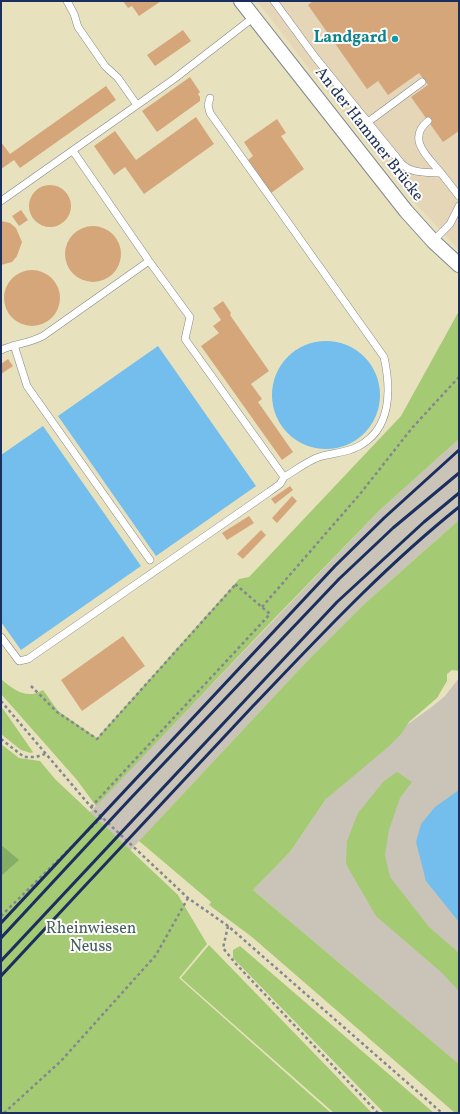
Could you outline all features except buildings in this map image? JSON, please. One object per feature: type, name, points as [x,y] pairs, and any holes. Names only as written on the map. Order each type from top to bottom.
[{"type":"street","name":"An der Hammer Brücke","points":[[241,1],[369,166],[433,241],[459,265]]},
{"type":"lane","points":[[67,1],[74,14],[78,27],[105,66],[118,78],[137,105]]},
{"type":"lane","points":[[274,1],[315,57],[406,168],[413,171],[441,173]]},
{"type":"lane","points":[[1,201],[137,105],[254,17]]},
{"type":"lane","points":[[368,122],[422,82]]},
{"type":"lane","points":[[1,637],[19,661],[28,659],[269,492],[280,484],[284,477],[318,458],[358,446],[373,435],[382,423],[389,396],[387,370],[384,357],[210,113],[208,105],[210,98]]},
{"type":"lane","points":[[428,121],[419,131],[417,138],[419,146],[459,196]]},
{"type":"lane","points":[[73,151],[149,261],[190,317],[185,339],[284,477]]},
{"type":"lane","points":[[433,241],[450,224],[459,206]]},
{"type":"lane","points":[[1,350],[14,345],[33,342],[43,336],[149,261]]},
{"type":"lane","points":[[14,345],[27,386],[150,560]]},
{"type":"path","points":[[262,607],[360,494],[412,428],[459,377]]},
{"type":"path","points":[[31,686],[57,712],[97,739],[235,584],[270,614],[91,806]]},
{"type":"path","points":[[1,701],[91,806],[188,898],[228,926],[442,1113]]},
{"type":"path","points":[[1,739],[24,757],[36,757],[45,754]]},
{"type":"path","points":[[1,916],[102,817]]},
{"type":"path","points":[[4,1113],[61,1061],[156,955],[188,898]]},
{"type":"path","points":[[228,926],[223,948],[236,964],[378,1113]]},
{"type":"shaded area","points":[[257,1],[459,1],[459,250],[414,202],[381,162]]},
{"type":"shaded area","points":[[459,439],[459,520],[362,606],[309,659],[1,989],[1,909],[115,785],[381,509]]},
{"type":"shaded area","points":[[459,678],[459,1064],[253,890],[290,852],[326,799],[375,748],[445,696]]},
{"type":"green space","points":[[459,311],[459,439],[381,509],[96,806],[77,780],[1,694],[1,679],[16,690],[26,694],[37,693],[43,690],[58,711],[97,738],[239,579],[249,577],[401,416]]},
{"type":"green space","points":[[459,520],[459,671],[452,670],[447,674],[447,681],[437,698],[409,722],[401,734],[388,747],[326,799],[290,852],[253,890],[459,1064],[459,1113],[455,1113],[252,937],[209,905],[211,902],[139,841],[309,659],[362,606]]},
{"type":"green space","points":[[1,706],[33,752],[31,753],[21,750],[1,734]]},
{"type":"green space","name":"Rheinwiesen Neuss","points":[[1,744],[19,758],[40,761],[55,779],[178,895],[207,944],[179,978],[331,1113],[1,1113]]},
{"type":"green space","points":[[397,772],[412,782],[400,798],[389,830],[385,855],[390,877],[429,927],[459,953],[459,991],[441,972],[376,916],[346,864],[347,841],[358,813],[384,781]]},
{"type":"green space","points":[[1,845],[19,860],[1,876]]},
{"type":"green space","points":[[209,945],[372,1113],[334,1113],[181,978]]},
{"type":"green space","points":[[240,946],[434,1113],[384,1113],[233,958],[233,950]]},
{"type":"water","points":[[326,341],[347,345],[364,357],[376,374],[380,395],[376,416],[364,433],[347,445],[326,449],[305,445],[288,433],[276,416],[272,395],[276,374],[288,357],[305,345]]},
{"type":"water","points":[[158,346],[256,486],[156,556],[58,416]]},
{"type":"water","points":[[43,426],[141,566],[21,650],[1,622],[1,455]]},
{"type":"water","points":[[459,790],[459,922],[426,881],[416,842],[421,824],[435,807]]},
{"type":"railway","points":[[1,923],[335,566],[384,518],[459,450]]},
{"type":"railway","points":[[1,938],[130,799],[339,579],[393,528],[459,473]]},
{"type":"railway","points":[[1,961],[337,602],[424,522],[459,493]]},
{"type":"railway","points":[[1,976],[221,740],[327,629],[378,578],[459,507]]},
{"type":"place","name":"Landgard","points":[[395,39]]}]
